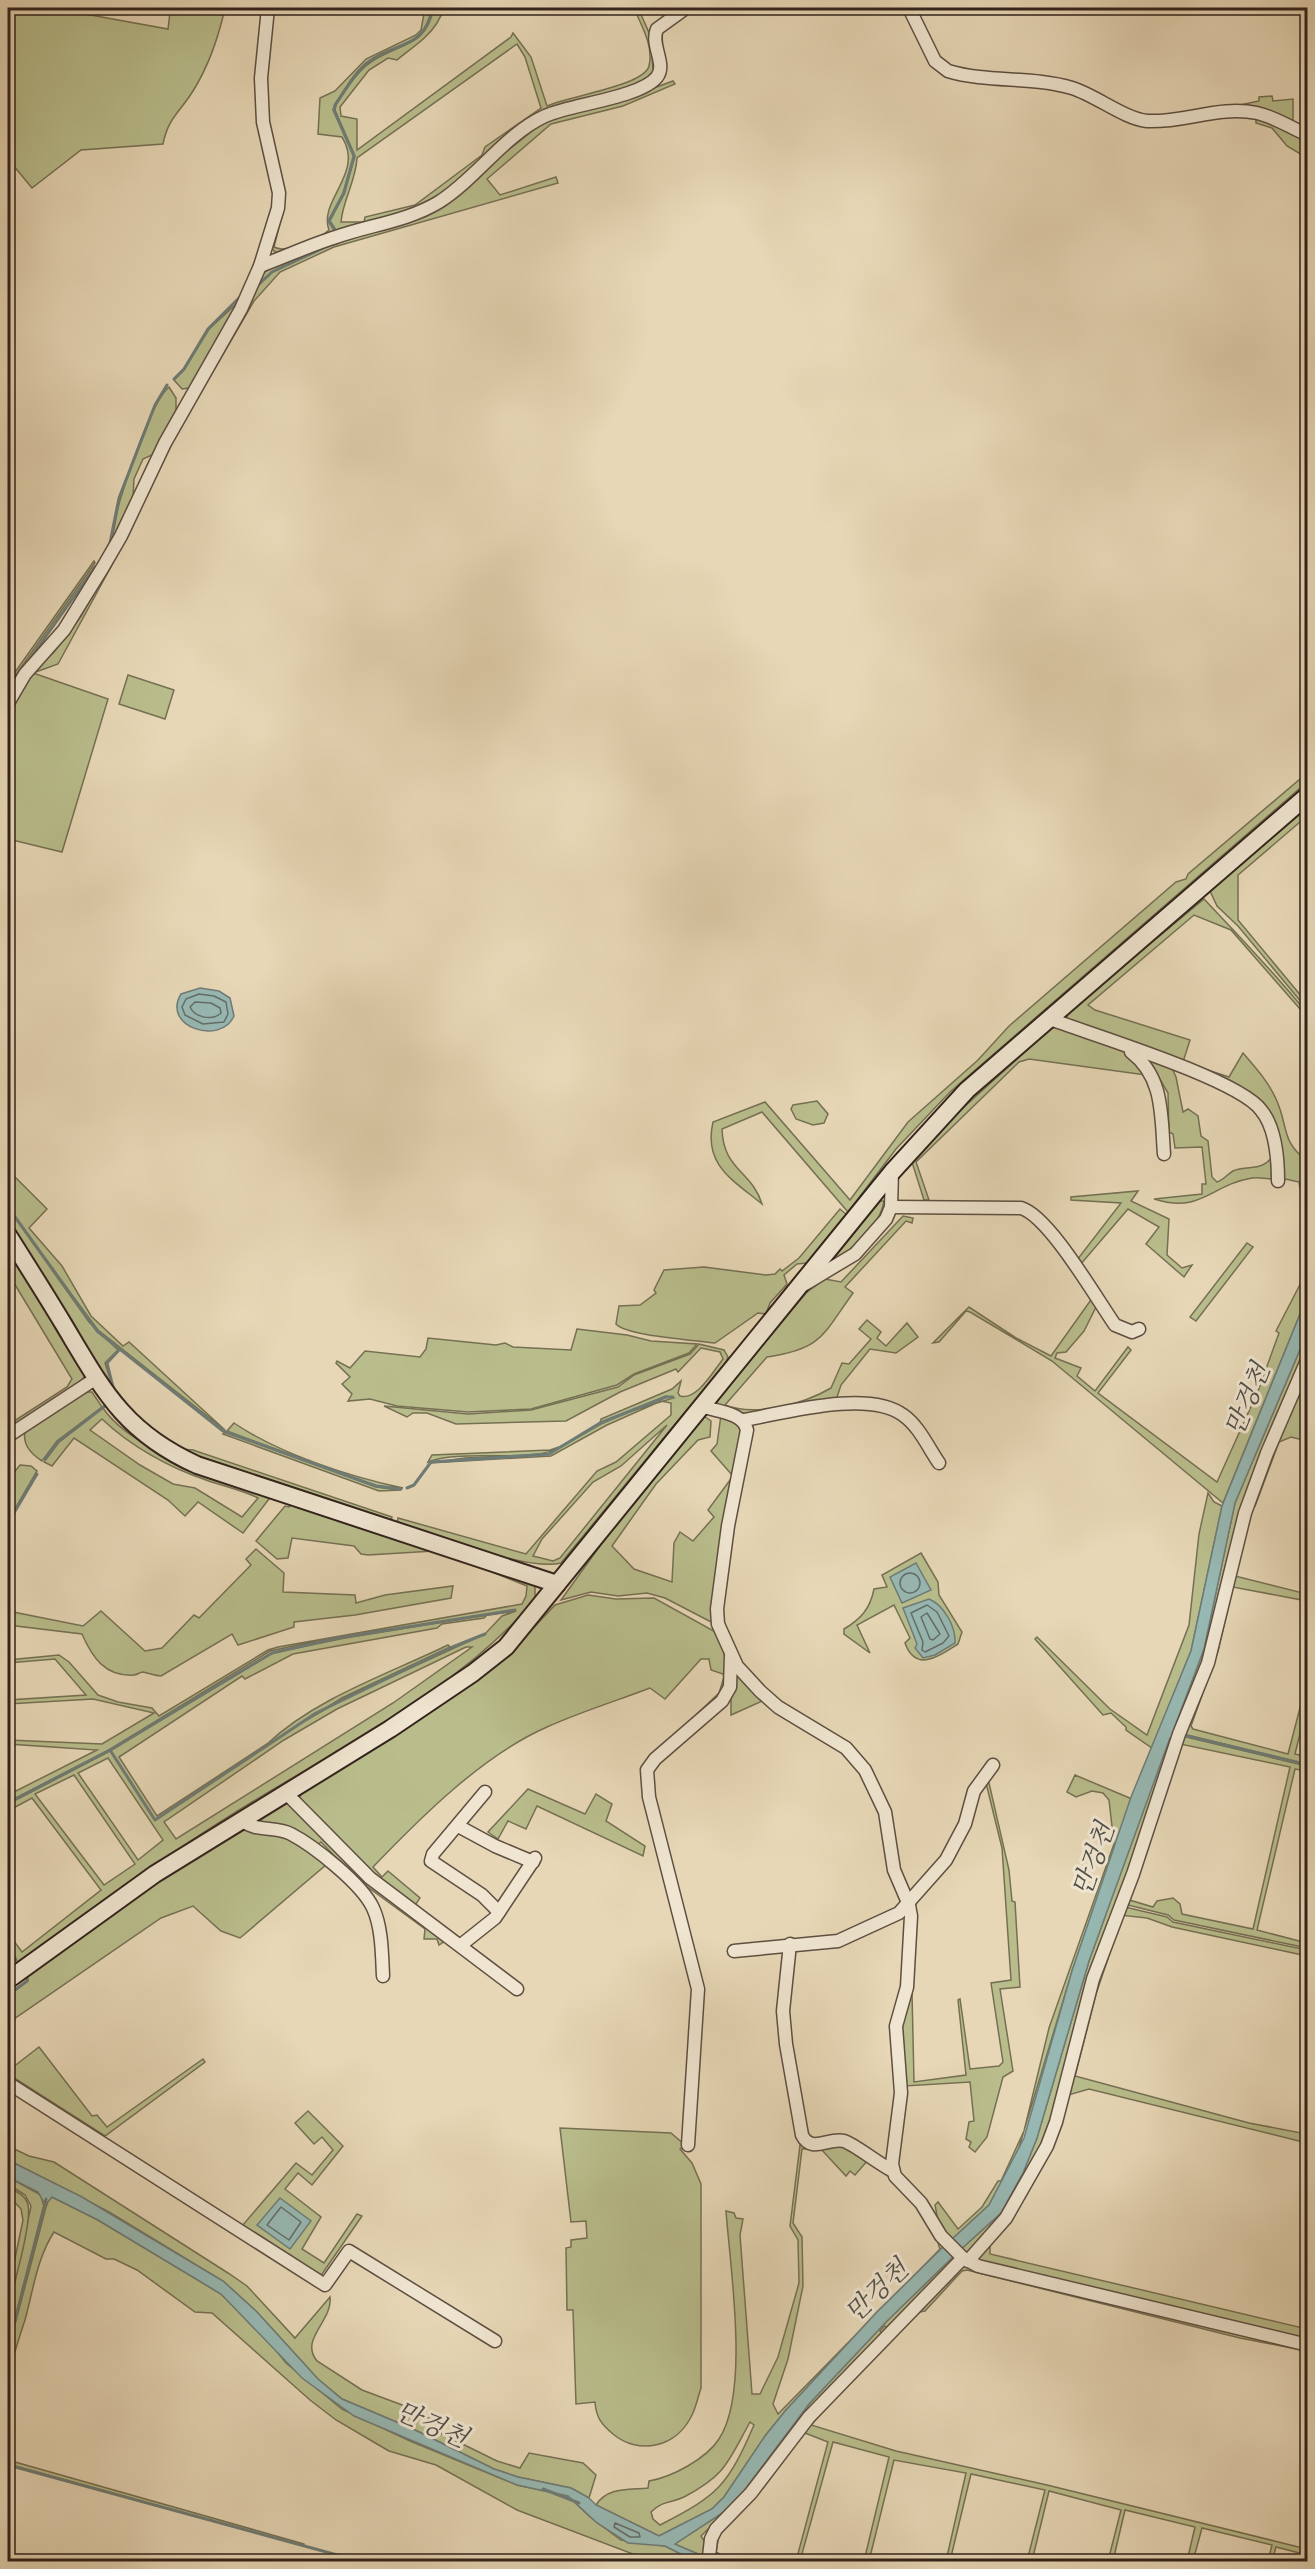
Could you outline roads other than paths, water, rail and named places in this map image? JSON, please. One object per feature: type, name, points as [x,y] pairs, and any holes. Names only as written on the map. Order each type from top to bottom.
[{"type":"main road","points":[[8,1980],[155,1874],[390,1729],[490,1661],[530,1621],[557,1584],[796,1289],[946,1110],[1308,795]]},
{"type":"main road","points":[[8,1236],[95,1379],[120,1412],[143,1434],[186,1460],[557,1584]]},
{"type":"street","points":[[8,704],[25,674],[64,630],[108,560],[150,471],[241,309],[260,266],[278,208],[279,193],[263,122],[261,78],[268,8]]},
{"type":"street","points":[[260,266],[334,237],[416,214],[442,200],[509,142],[546,116],[613,97],[651,82],[658,76],[660,68],[654,35],[657,29],[686,8]]},
{"type":"street","points":[[909,8],[935,61],[948,71],[1071,88],[1126,114],[1147,121],[1214,112],[1248,112],[1266,115],[1308,135]]},
{"type":"street","points":[[1050,1019],[1230,1087],[1257,1105],[1272,1133],[1278,1181]]},
{"type":"street","points":[[1122,1046],[1143,1062],[1156,1083],[1164,1154]]},
{"type":"street","points":[[796,1289],[855,1254],[886,1219],[891,1207],[892,1172]]},
{"type":"street","points":[[891,1207],[1022,1208],[1031,1210],[1052,1234],[1115,1325],[1132,1332],[1139,1329]]},
{"type":"street","points":[[709,2557],[711,2539],[717,2529],[751,2493],[809,2417],[963,2258],[1006,2218],[1047,2146],[1056,2122],[1093,1980],[1133,1874],[1179,1734],[1208,1663],[1245,1513],[1267,1453],[1308,1358]]},
{"type":"street","points":[[8,1436],[95,1379]]},
{"type":"street","points":[[701,1406],[744,1420],[847,1404],[881,1404],[892,1408],[910,1421],[939,1463]]},
{"type":"street","points":[[744,1420],[747,1440],[728,1526],[717,1609],[718,1624],[731,1654],[760,1692],[778,1707],[846,1748],[865,1770],[885,1812],[894,1870],[909,1905],[911,1916],[907,1987],[896,2026],[901,2092],[893,2171]]},
{"type":"street","points":[[688,2145],[698,1989],[657,1832],[646,1777],[655,1759],[722,1701],[730,1687],[731,1654]]},
{"type":"street","points":[[734,1951],[838,1941],[893,1916],[909,1905],[946,1860],[965,1824],[975,1791],[993,1765]]},
{"type":"street","points":[[485,1792],[433,1854],[431,1860],[482,1895],[499,1912]]},
{"type":"street","points":[[286,1793],[370,1878],[517,1989]]},
{"type":"street","points":[[243,1821],[252,1827],[290,1833],[323,1857],[370,1902],[377,1917],[382,1976]]},
{"type":"street","points":[[458,1826],[495,1846],[534,1860],[499,1912],[479,1932],[461,1945]]},
{"type":"street","points":[[790,1944],[783,2011],[793,2089],[804,2139],[813,2145],[843,2141],[893,2171],[921,2203],[940,2236],[963,2258],[978,2266],[1308,2345]]},
{"type":"street","points":[[8,2083],[325,2284],[349,2251],[495,2341]]},
{"type":"water","points":[[200,988],[219,991],[230,998],[234,1016],[227,1025],[217,1030],[195,1029],[179,1016],[177,1006],[181,994]]},
{"type":"water","points":[[1307,1297],[1307,1333],[1235,1503],[1204,1649],[1174,1729],[1177,1733],[1175,1737],[1170,1738],[1089,1961],[1037,2138],[1023,2173],[1001,2213],[959,2251],[950,2241],[989,2205],[1024,2138],[1072,1971],[1131,1797],[1191,1651],[1222,1506]]},
{"type":"water","points":[[916,1563],[931,1590],[902,1603],[890,1577]]},
{"type":"water","points":[[929,1599],[940,1606],[948,1617],[955,1643],[935,1655],[923,1658],[915,1648],[917,1644],[903,1608]]},
{"type":"water","points":[[8,2160],[82,2197],[223,2281],[257,2312],[318,2379],[342,2399],[413,2429],[494,2469],[518,2477],[571,2488],[589,2498],[596,2505],[659,2536],[712,2509],[724,2497],[765,2436],[786,2410],[877,2312],[945,2245],[955,2255],[887,2321],[809,2404],[743,2492],[724,2512],[675,2544],[714,2561],[695,2561],[665,2546],[628,2543],[597,2523],[568,2496],[517,2485],[354,2416],[302,2378],[221,2294],[98,2220],[52,2197],[48,2202],[43,2201],[38,2192],[8,2177]]},
{"type":"water","points":[[280,2198],[311,2221],[290,2249],[257,2225]]},
{"type":"waterway","points":[[335,231],[329,221],[344,193],[354,156],[334,110],[335,105],[365,65],[381,54],[417,38],[429,21],[433,8]]},
{"type":"waterway","points":[[257,286],[272,272],[334,243]]},
{"type":"waterway","points":[[174,379],[184,369],[208,329],[240,297]]},
{"type":"waterway","points":[[110,543],[119,498],[155,405],[167,385]]},
{"type":"waterway","points":[[27,663],[95,567]]},
{"type":"waterway","points":[[8,688],[21,671]]},
{"type":"waterway","points":[[8,1207],[97,1331],[223,1431],[376,1486],[401,1489]]},
{"type":"waterway","points":[[113,1387],[107,1363],[119,1350]]},
{"type":"waterway","points":[[407,1488],[414,1485],[431,1462],[549,1454],[600,1423],[666,1397],[673,1397]]},
{"type":"waterway","points":[[45,1459],[58,1442],[106,1405]]},
{"type":"waterway","points":[[8,1523],[37,1474]]},
{"type":"waterway","points":[[8,1803],[110,1750],[272,1653],[338,1638],[515,1610]]},
{"type":"waterway","points":[[110,1750],[155,1820],[316,1713],[450,1648],[485,1634]]},
{"type":"waterway","points":[[1183,1735],[1308,1765]]},
{"type":"waterway","points":[[8,1947],[16,1960]]},
{"type":"waterway","points":[[8,1995],[27,1981],[27,1978]]},
{"type":"waterway","points":[[8,2348],[46,2199]]},
{"type":"waterway","points":[[8,2465],[363,2562]]},
{"type":"waterway","name":"만겅천","points":[[543,2489],[579,2503]]}]
